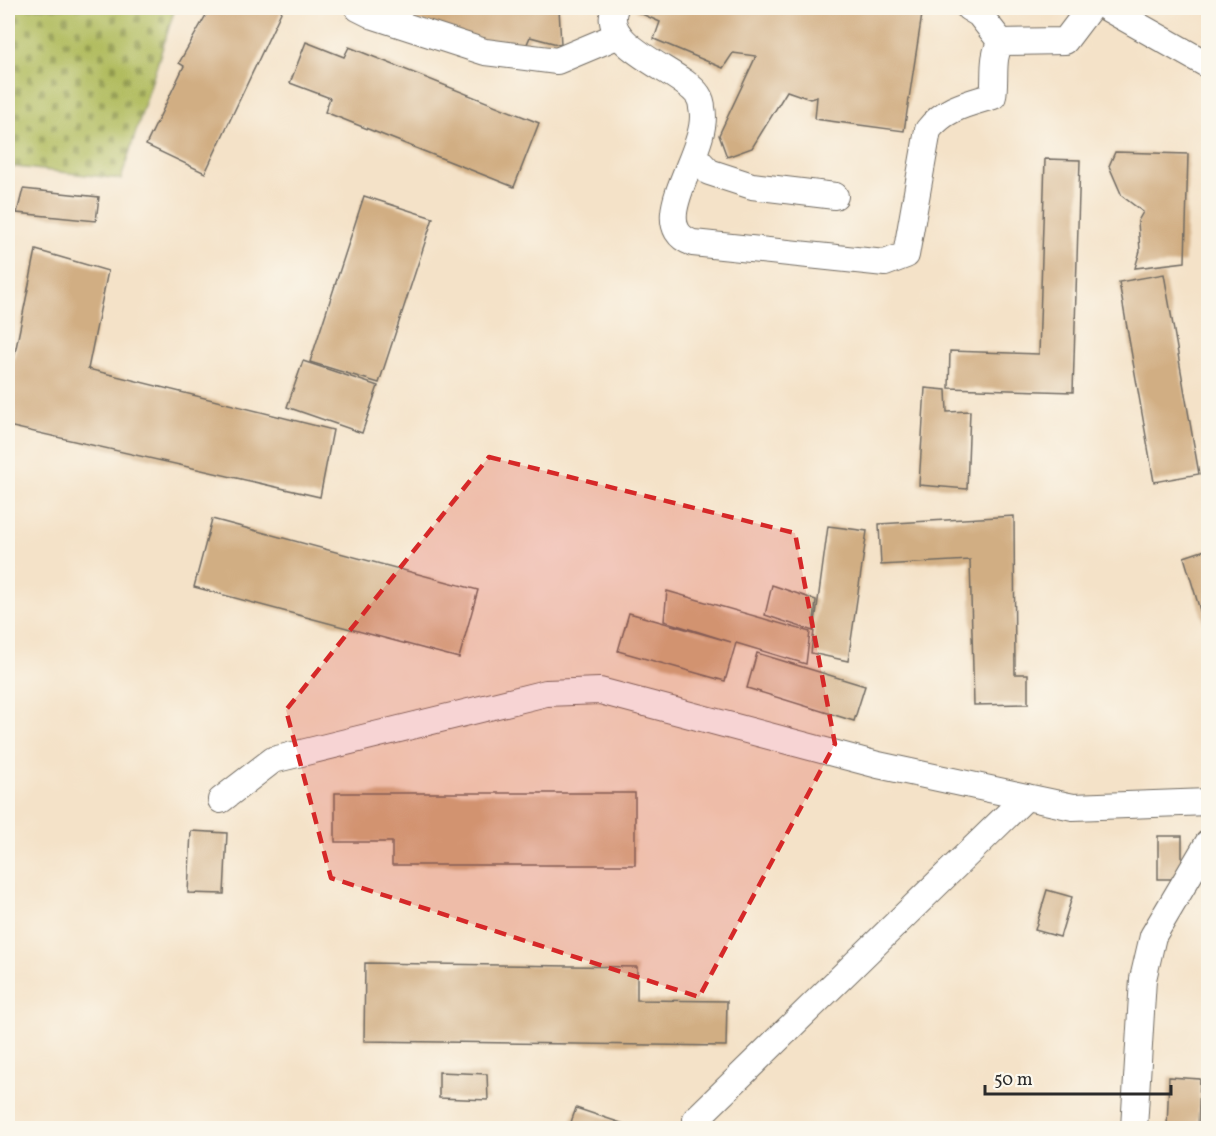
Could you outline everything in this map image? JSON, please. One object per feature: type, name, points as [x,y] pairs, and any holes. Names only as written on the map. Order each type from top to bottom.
[{"type":"street","points":[[358,8],[374,16],[485,52],[556,61],[619,34]]},
{"type":"street","points":[[615,8],[613,23],[619,34],[632,47],[699,95],[703,111],[702,133],[672,215],[676,232],[682,239],[693,243],[885,263],[898,260],[906,255],[928,130],[947,110],[993,96],[996,78],[994,51],[1001,42]]},
{"type":"street","points":[[969,8],[979,14],[1001,42]]},
{"type":"street","points":[[1001,42],[1065,41],[1090,8]]},
{"type":"street","points":[[1107,8],[1209,65]]},
{"type":"street","points":[[694,156],[709,172],[752,186],[836,196]]},
{"type":"street","points":[[221,800],[273,760],[546,693],[600,691],[867,762],[1073,807],[1209,802]]},
{"type":"street","points":[[696,1119],[1026,797]]},
{"type":"street","points":[[1134,1128],[1143,979],[1153,936],[1209,843]]},
{"type":"highlighted area","points":[[489,457],[795,533],[835,744],[699,997],[331,878],[286,710]]},
{"type":"green space","points":[[8,8],[175,8],[121,179],[8,166]]},
{"type":"building","points":[[210,8],[283,8],[205,173],[146,145],[184,66],[179,63]]},
{"type":"building","points":[[376,8],[559,8],[561,45],[530,37],[523,53]]},
{"type":"building","points":[[637,8],[923,8],[904,131],[815,119],[817,97],[810,99],[787,91],[752,148],[727,157],[719,135],[756,56],[733,53],[723,68],[654,39],[660,22],[635,11]]},
{"type":"building","points":[[306,42],[344,57],[349,47],[539,123],[514,187],[325,112],[330,98],[290,83]]},
{"type":"building","points":[[1115,152],[1188,154],[1185,262],[1135,268],[1140,251],[1138,221],[1143,212],[1122,196],[1109,166]]},
{"type":"building","points":[[1045,159],[1080,160],[1073,392],[949,388],[950,351],[1039,354]]},
{"type":"building","points":[[23,189],[99,197],[96,221],[17,213]]},
{"type":"building","points":[[364,196],[433,218],[379,383],[310,362]]},
{"type":"building","points":[[36,250],[108,271],[88,369],[333,430],[320,497],[8,426],[8,387]]},
{"type":"building","points":[[1164,274],[1199,474],[1154,482],[1119,282]]},
{"type":"building","points":[[303,361],[378,386],[362,433],[287,407]]},
{"type":"building","points":[[925,388],[946,390],[947,412],[970,411],[967,489],[919,485]]},
{"type":"building","points":[[1014,516],[1015,674],[1028,674],[1028,704],[974,705],[970,560],[881,565],[879,524]]},
{"type":"building","points":[[212,519],[478,590],[459,658],[194,587]]},
{"type":"building","points":[[828,526],[867,531],[848,661],[811,653]]},
{"type":"building","points":[[1208,549],[1208,637],[1184,557]]},
{"type":"building","points":[[772,585],[816,600],[813,631],[765,615]]},
{"type":"building","points":[[667,591],[810,632],[806,664],[736,643],[725,681],[618,651],[629,613],[731,642],[664,621]]},
{"type":"building","points":[[757,653],[865,686],[854,721],[747,688]]},
{"type":"building","points":[[335,793],[635,793],[635,865],[392,865],[392,842],[335,842]]},
{"type":"building","points":[[191,831],[227,833],[224,894],[188,893]]},
{"type":"building","points":[[1158,836],[1182,836],[1182,879],[1158,879]]},
{"type":"building","points":[[1047,890],[1072,897],[1060,937],[1035,930]]},
{"type":"building","points":[[365,963],[637,967],[637,1000],[727,1001],[726,1046],[364,1041]]},
{"type":"building","points":[[439,1072],[487,1074],[488,1100],[439,1098]]},
{"type":"building","points":[[1169,1077],[1200,1079],[1198,1128],[1167,1128]]},
{"type":"building","points":[[576,1108],[636,1128],[569,1128]]},
{"type":"building","points":[[206,1126],[243,1126],[243,1128],[206,1128]]}]
